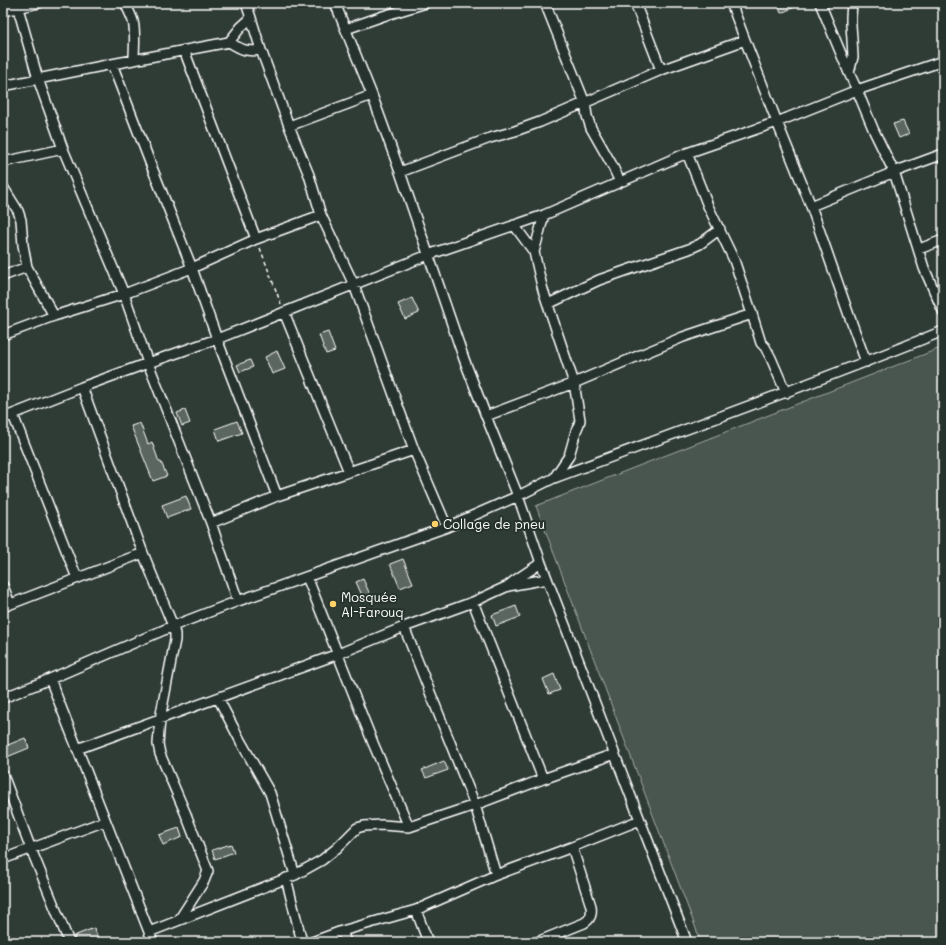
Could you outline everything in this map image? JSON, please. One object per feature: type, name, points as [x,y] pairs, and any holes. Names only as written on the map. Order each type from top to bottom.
[{"type":"street","points":[[3,11],[15,5],[40,3]]},
{"type":"street","points":[[125,3],[134,26],[134,59]]},
{"type":"street","points":[[246,3],[261,50],[309,175],[321,215],[354,285],[414,450],[447,527]]},
{"type":"street","points":[[335,3],[372,95],[400,172],[464,360],[518,496],[547,579],[688,942]]},
{"type":"street","points":[[346,29],[426,3]]},
{"type":"street","points":[[545,3],[585,103],[591,128],[620,182]]},
{"type":"street","points":[[635,3],[661,70]]},
{"type":"street","points":[[731,3],[744,40],[811,206],[866,362]]},
{"type":"street","points":[[820,3],[874,131],[894,172],[924,268],[943,310]]},
{"type":"street","points":[[849,73],[853,57],[851,21],[852,3]]},
{"type":"street","points":[[15,5],[38,79],[63,149],[124,294],[148,362],[211,523],[238,601]]},
{"type":"street","points":[[3,86],[134,59],[229,42],[241,27],[251,18]]},
{"type":"street","points":[[400,172],[490,138],[521,129],[661,70],[744,40]]},
{"type":"street","points":[[229,42],[241,50],[261,50]]},
{"type":"street","points":[[184,50],[256,239]]},
{"type":"street","points":[[3,418],[148,362],[217,339],[428,254],[544,215],[688,154],[777,122],[857,90],[943,61]]},
{"type":"street","points":[[112,64],[192,268],[217,339],[277,496]]},
{"type":"street","points":[[289,126],[372,95]]},
{"type":"street","points":[[3,162],[63,149]]},
{"type":"street","points":[[688,154],[708,206],[734,260],[761,343],[771,358],[786,393]]},
{"type":"street","points":[[811,206],[894,172],[943,154]]},
{"type":"street","points":[[3,187],[18,211],[21,220],[27,267],[54,316]]},
{"type":"street","points":[[3,335],[54,316],[124,294],[192,268],[256,239],[321,215]]},
{"type":"street","points":[[534,252],[544,215]]},
{"type":"street","points":[[514,225],[534,252],[540,278],[574,383],[580,420],[569,456],[554,478]]},
{"type":"street","points":[[548,304],[599,280],[700,244],[720,229]]},
{"type":"street","points":[[919,249],[943,240]]},
{"type":"street","points":[[3,276],[27,267]]},
{"type":"street","points":[[284,312],[349,472]]},
{"type":"street","points":[[486,416],[574,383],[683,337],[752,314]]},
{"type":"street","points":[[3,698],[173,626],[238,601],[447,527],[518,496],[554,478],[786,393],[943,331]]},
{"type":"street","points":[[82,387],[143,554],[175,634],[160,719],[158,744],[160,754],[208,871],[204,881],[179,920]]},
{"type":"street","points":[[12,415],[77,578]]},
{"type":"street","points":[[211,523],[277,496],[414,450]]},
{"type":"street","points":[[3,586],[7,606],[143,554]]},
{"type":"street","points":[[77,749],[338,654],[404,627],[474,602],[508,586],[541,563]]},
{"type":"street","points":[[307,577],[373,743],[409,827]]},
{"type":"street","points":[[508,586],[547,579]]},
{"type":"street","points":[[474,602],[543,779]]},
{"type":"street","points":[[404,627],[475,805],[496,875]]},
{"type":"street","points":[[50,679],[153,942]]},
{"type":"street","points":[[218,698],[270,793],[291,877],[302,942]]},
{"type":"street","points":[[149,932],[291,877],[322,860],[360,826],[382,825],[409,827],[475,805],[614,754]]},
{"type":"street","points":[[4,779],[69,942]]},
{"type":"street","points":[[312,942],[342,931],[416,910],[496,875],[640,820]]},
{"type":"street","points":[[3,859],[105,821]]},
{"type":"street","points":[[537,942],[584,924],[591,917],[591,906],[572,847]]},
{"type":"street","points":[[416,910],[428,942]]},
{"type":"street","points":[[342,931],[346,942]]},
{"type":"path","points":[[256,239],[284,312]]},
{"type":"shaded area","points":[[943,347],[943,942],[701,942],[536,506]]},
{"type":"building","points":[[777,3],[804,3],[781,13]]},
{"type":"building","points":[[903,121],[909,134],[899,138],[893,124]]},
{"type":"building","points":[[412,298],[419,313],[405,319],[398,304]]},
{"type":"building","points":[[328,332],[335,351],[326,354],[319,335]]},
{"type":"building","points":[[277,351],[285,369],[272,374],[265,357]]},
{"type":"building","points":[[250,360],[253,367],[240,372],[237,365]]},
{"type":"building","points":[[185,410],[190,423],[182,426],[177,413]]},
{"type":"building","points":[[237,421],[242,433],[219,441],[215,429]]},
{"type":"building","points":[[140,423],[148,444],[152,442],[159,462],[161,462],[167,476],[153,481],[131,426]]},
{"type":"building","points":[[186,496],[191,509],[167,518],[162,505]]},
{"type":"building","points":[[403,559],[413,583],[400,588],[390,564]]},
{"type":"building","points":[[363,579],[372,599],[365,602],[356,582]]},
{"type":"building","points":[[516,606],[520,617],[496,626],[492,615]]},
{"type":"building","points":[[554,674],[560,690],[549,694],[543,679]]},
{"type":"building","points":[[25,738],[29,748],[7,757],[3,747]]},
{"type":"building","points":[[444,761],[448,770],[426,778],[422,770]]},
{"type":"building","points":[[179,828],[182,837],[163,845],[159,835]]},
{"type":"building","points":[[231,844],[234,852],[215,859],[212,850]]},
{"type":"building","points":[[94,928],[99,940],[92,942],[76,942],[74,936]]},
{"type":"place","name":"Collage de pneu","points":[[435,524]]},
{"type":"place","name":"Mosquée Al-Farouq","points":[[333,604]]}]
